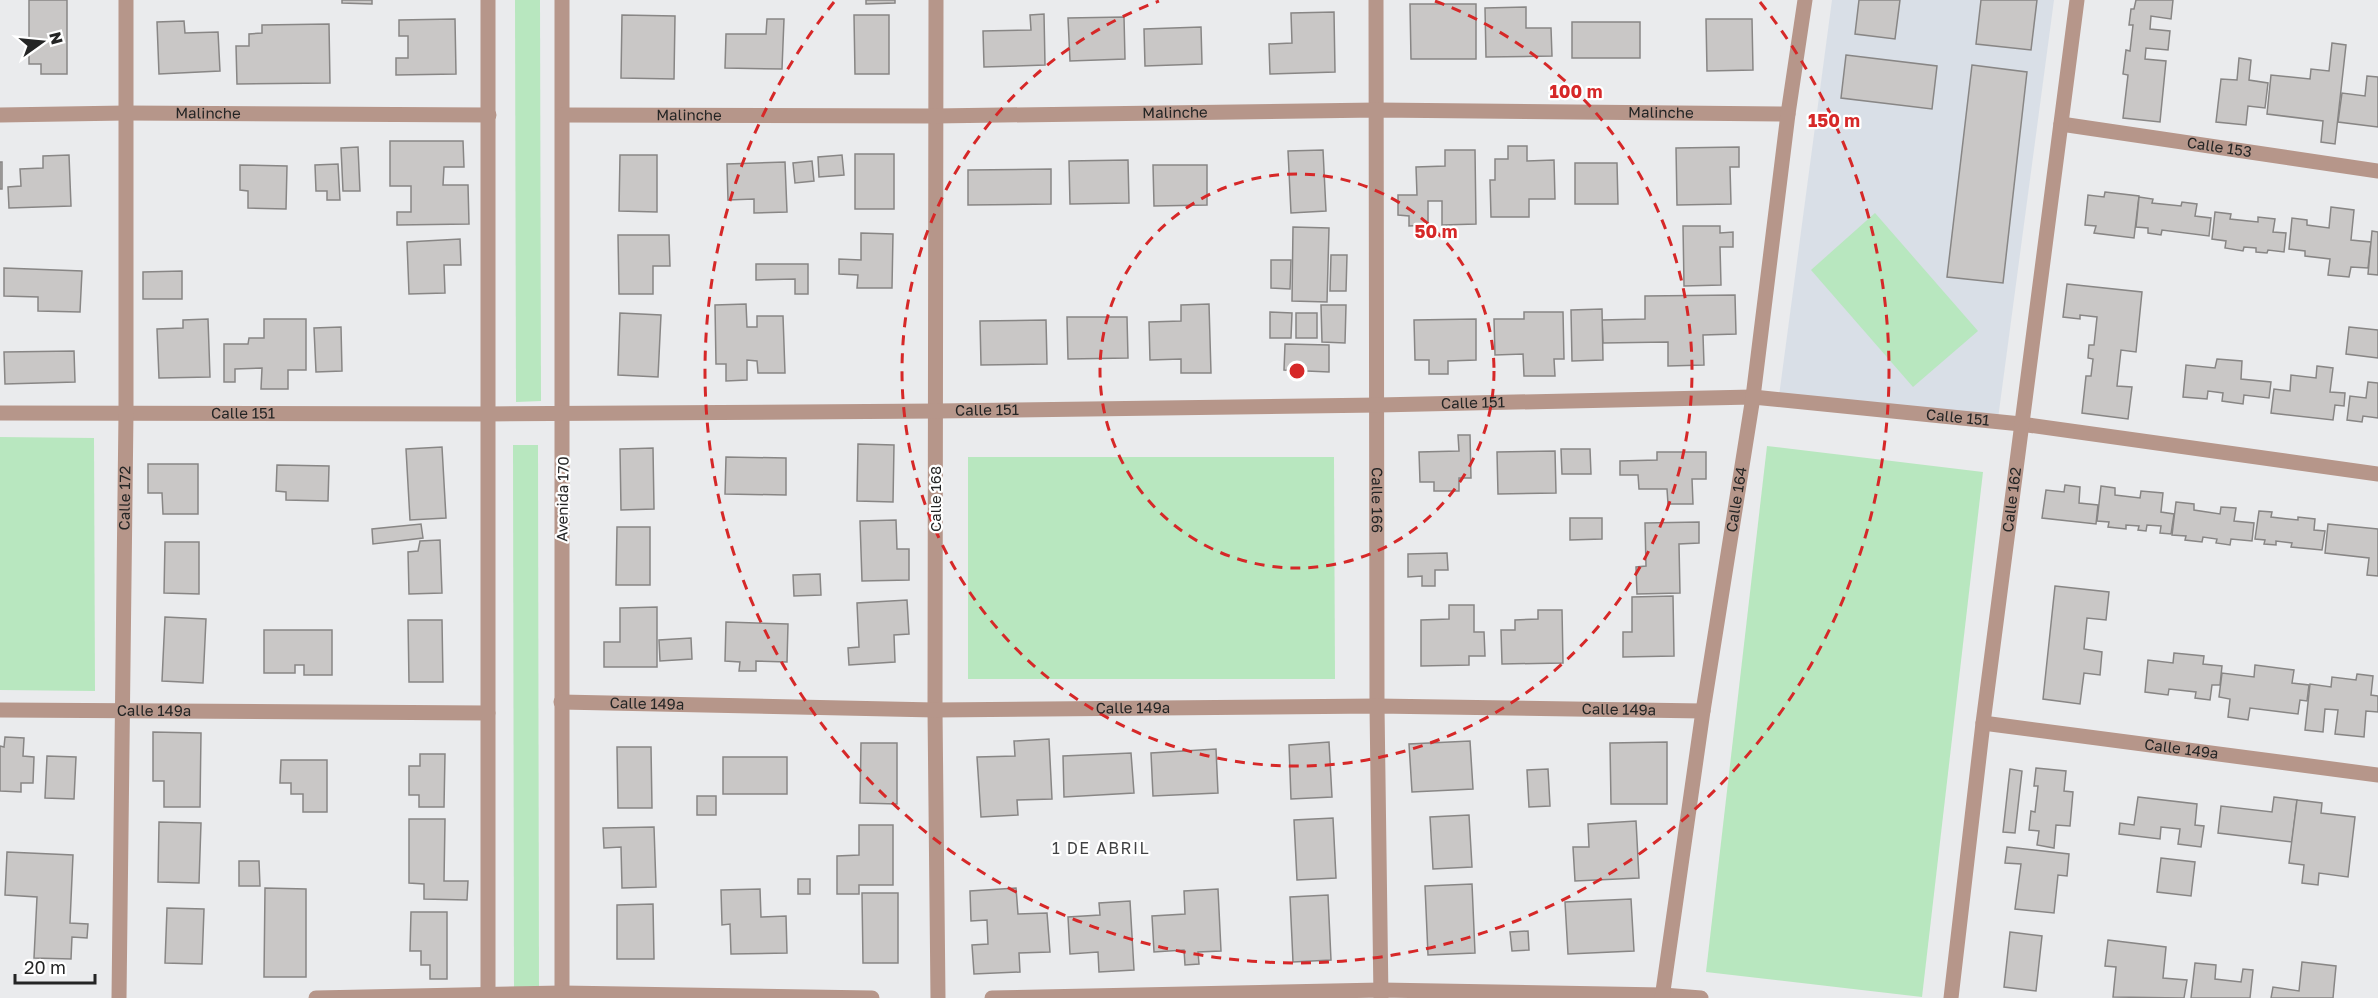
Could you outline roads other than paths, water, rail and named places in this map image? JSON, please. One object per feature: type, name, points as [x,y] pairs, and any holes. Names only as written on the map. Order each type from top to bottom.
[{"type":"street","name":"Calle 172","points":[[119,998],[126,413],[126,0]]},
{"type":"street","points":[[488,0],[488,997]]},
{"type":"street","name":"Avenida 170","points":[[562,0],[562,996]]},
{"type":"street","name":"Calle 168","points":[[936,0],[935,710],[938,998]]},
{"type":"street","name":"Calle 166","points":[[1376,0],[1377,706],[1381,994]]},
{"type":"street","name":"Calle 164","points":[[1662,996],[1703,711],[1753,397],[1788,114],[1805,0]]},
{"type":"street","name":"Calle 162","points":[[1951,998],[1983,723],[2077,0]]},
{"type":"street","name":"Malinche","points":[[562,115],[935,116],[1377,110],[1788,114]]},
{"type":"street","name":"Malinche","points":[[0,115],[126,112],[489,115]]},
{"type":"street","name":"Calle 153","points":[[2061,124],[2378,171]]},
{"type":"street","name":"Calle 151","points":[[0,413],[487,414],[937,411],[1753,397],[2021,424],[2378,474]]},
{"type":"street","name":"Calle 149a","points":[[561,702],[935,710],[1377,706],[1703,711]]},
{"type":"street","name":"Calle 149a","points":[[0,710],[488,713]]},
{"type":"street","name":"Calle 149a","points":[[1983,723],[2378,775]]},
{"type":"street","points":[[992,998],[1381,994],[1701,998]]},
{"type":"street","points":[[316,998],[562,996],[873,998]]},
{"type":"district","name":"1 DE ABRIL","points":[[1101,848]]}]
